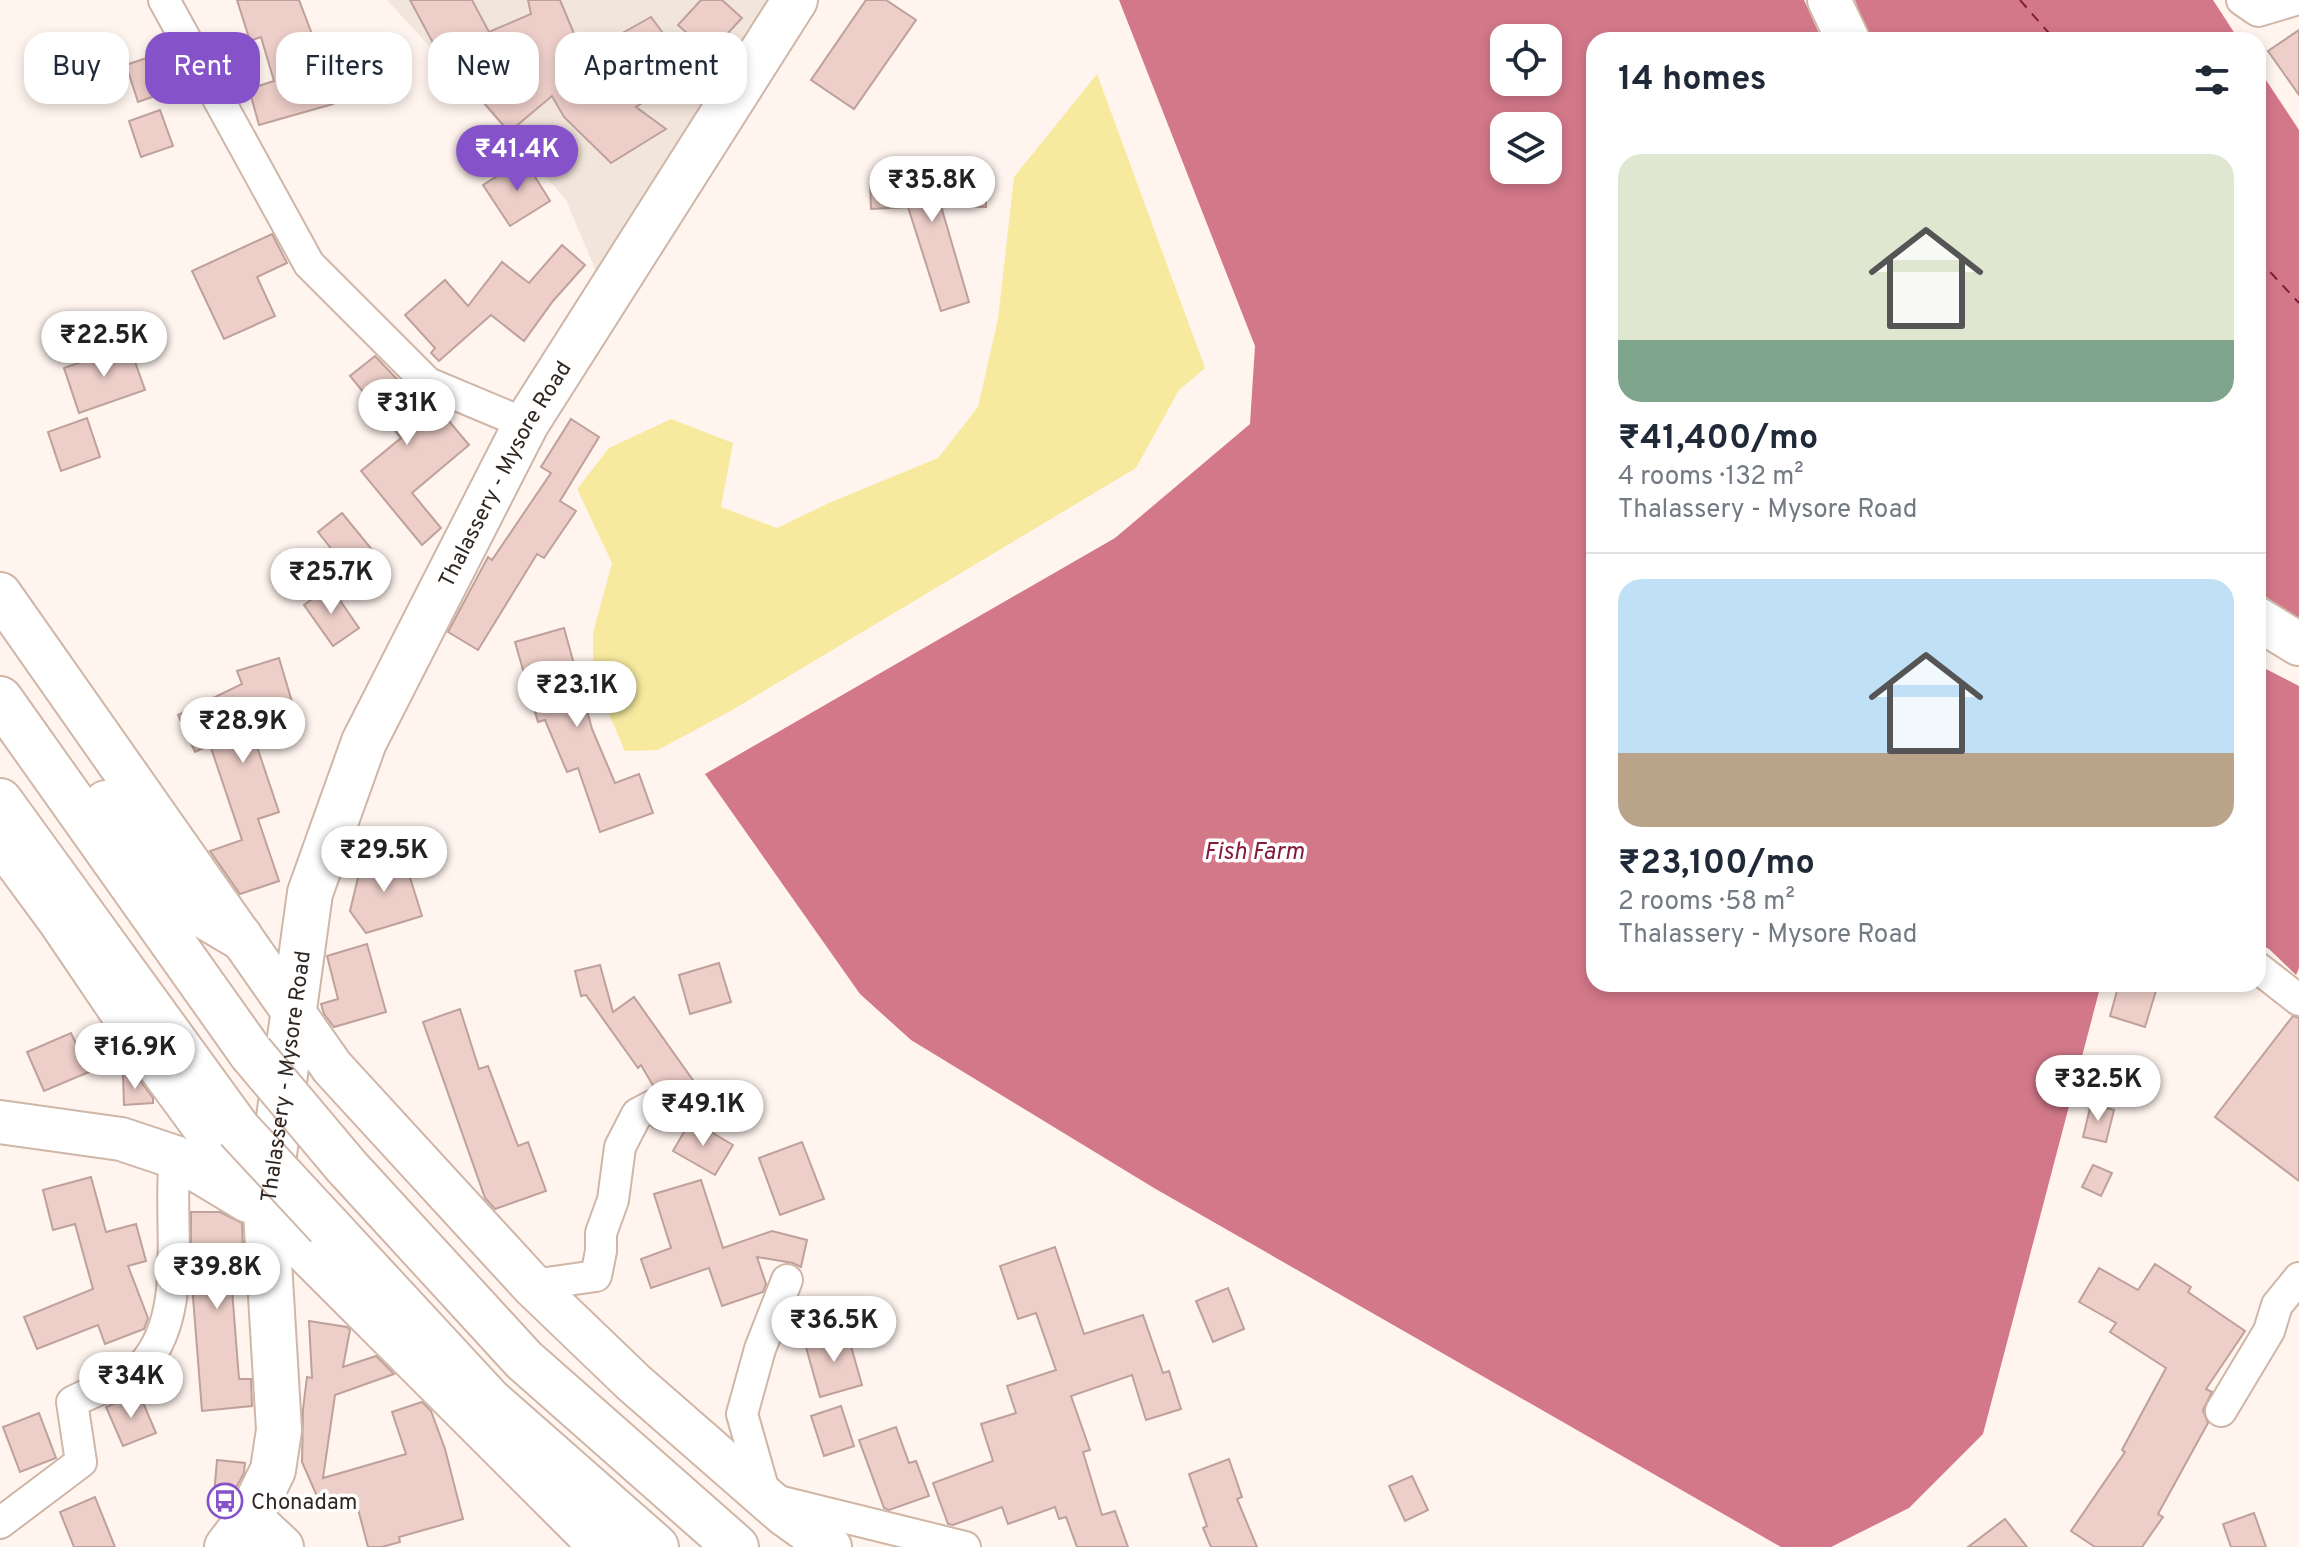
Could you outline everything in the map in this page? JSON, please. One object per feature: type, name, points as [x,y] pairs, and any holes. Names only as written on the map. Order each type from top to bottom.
[{"type":"main road","name":"Thalassery - Mysore Road","points":[[238,1532],[273,1470],[279,1430],[266,1212],[310,893],[364,742],[526,424],[795,0]]},
{"type":"main road","points":[[0,699],[251,1053],[346,1166],[524,1360],[736,1547]]},
{"type":"main road","points":[[42,759],[107,804],[167,880],[196,911],[240,937]]},
{"type":"main road","points":[[0,801],[238,1129],[489,1400],[656,1547]]},
{"type":"main road","points":[[70,898],[90,946],[132,1005],[145,1047]]},
{"type":"street","points":[[164,0],[309,264],[428,383],[526,424]]},
{"type":"street","points":[[1829,0],[1844,32]]},
{"type":"street","points":[[2242,0],[2258,11],[2295,0]]},
{"type":"street","points":[[0,594],[332,1067],[532,1285],[634,1383],[766,1498],[830,1547]]},
{"type":"street","points":[[2266,624],[2299,644]]},
{"type":"street","points":[[0,840],[59,920],[145,1047],[266,1212],[601,1547]]},
{"type":"street","points":[[2266,974],[2299,1000]]},
{"type":"street","points":[[532,1285],[596,1276],[601,1233],[613,1200],[620,1147],[637,1114],[652,1106],[662,1114]]},
{"type":"street","points":[[0,1122],[121,1139],[175,1157],[266,1212]]},
{"type":"street","points":[[0,1523],[81,1462],[72,1402],[142,1367],[163,1331],[175,1268],[171,1187],[175,1157]]},
{"type":"street","points":[[2221,1411],[2269,1331],[2277,1305],[2299,1278]]},
{"type":"street","points":[[766,1498],[742,1414],[760,1349],[787,1280]]},
{"type":"street","points":[[766,1498],[965,1547]]},
{"type":"street","points":[[238,1532],[282,1547]]},
{"type":"shaded area","points":[[387,0],[773,0],[747,42],[747,32],[555,32],[555,104],[709,104],[600,281],[566,200],[482,104],[539,104],[539,32],[428,32],[428,45]]},
{"type":"shaded area","points":[[1097,74],[1205,368],[1179,390],[1136,468],[734,709],[658,750],[625,751],[593,677],[593,633],[612,563],[577,489],[609,448],[671,419],[733,443],[721,507],[777,528],[938,458],[978,407],[998,319],[1014,177]]},
{"type":"water","name":"Fish Farm","points":[[1119,0],[1804,0],[1818,32],[1586,32],[1586,992],[2099,992],[1983,1434],[1909,1508],[1831,1547],[1781,1547],[1154,1188],[911,1040],[860,994],[705,774],[1115,538],[1250,424],[1255,346]]},
{"type":"water","points":[[1855,0],[2213,0],[2234,32],[1867,32]]},
{"type":"water","points":[[2266,80],[2299,130],[2299,620],[2266,597]]},
{"type":"water","points":[[2266,669],[2299,686],[2299,968],[2296,975],[2266,947]]},
{"type":"building","points":[[237,0],[299,0],[311,32],[276,32],[276,104],[333,104],[259,125],[253,104],[260,104],[260,85],[274,81],[260,32],[247,32]]},
{"type":"building","points":[[410,0],[472,0],[489,32],[428,32]]},
{"type":"building","points":[[528,0],[560,0],[573,32],[555,32],[555,101],[552,96],[509,132],[485,104],[539,104],[539,32],[489,32],[531,14]]},
{"type":"building","points":[[701,0],[722,0],[742,18],[729,32],[686,32],[678,25]]},
{"type":"building","points":[[866,0],[886,0],[916,20],[854,109],[811,80]]},
{"type":"building","points":[[651,17],[662,32],[624,32]]},
{"type":"building","points":[[2299,30],[2299,95],[2268,51]]},
{"type":"building","points":[[145,58],[145,100],[138,102],[129,74],[129,64]]},
{"type":"building","points":[[557,104],[641,104],[636,107],[666,129],[611,163],[564,117]]},
{"type":"building","points":[[160,110],[173,146],[141,157],[129,121]]},
{"type":"building","points":[[524,159],[550,201],[510,226],[483,185]]},
{"type":"building","points":[[949,174],[949,182],[986,182],[986,207],[941,206],[969,302],[941,311],[908,207],[871,209],[870,179]]},
{"type":"building","points":[[272,234],[287,263],[257,277],[275,316],[224,339],[192,271]]},
{"type":"building","points":[[562,245],[585,265],[553,301],[524,341],[491,315],[439,361],[431,353],[435,348],[405,315],[445,280],[468,306],[502,262],[529,283]]},
{"type":"building","points":[[129,345],[145,390],[79,413],[64,368]]},
{"type":"building","points":[[375,356],[430,414],[438,408],[469,445],[412,493],[441,528],[422,545],[361,471],[401,438],[350,376]]},
{"type":"building","points":[[87,418],[100,457],[61,471],[48,432]]},
{"type":"building","points":[[571,419],[599,437],[560,501],[576,511],[544,558],[537,554],[478,650],[448,632],[488,557],[492,560],[551,473],[541,467]]},
{"type":"building","points":[[342,513],[378,557],[353,576],[318,532]]},
{"type":"building","points":[[330,586],[359,628],[333,646],[304,605]]},
{"type":"building","points":[[564,628],[592,729],[615,783],[639,774],[653,813],[600,832],[578,768],[567,772],[545,720],[538,722],[515,642]]},
{"type":"building","points":[[279,658],[295,712],[250,726],[279,812],[258,819],[279,881],[240,894],[210,851],[242,840],[210,745],[195,752],[178,715],[242,684],[237,671]]},
{"type":"building","points":[[402,852],[422,916],[366,933],[350,911],[361,865]]},
{"type":"building","points":[[367,944],[386,1012],[334,1027],[321,1004],[338,999],[327,956]]},
{"type":"building","points":[[719,963],[731,1002],[690,1014],[679,975]]},
{"type":"building","points":[[600,965],[613,1012],[634,997],[702,1093],[678,1107],[663,1092],[655,1089],[641,1065],[638,1068],[586,995],[581,996],[575,971]]},
{"type":"building","points":[[2117,992],[2156,992],[2145,1027],[2110,1016]]},
{"type":"building","points":[[460,1009],[479,1069],[488,1066],[518,1146],[528,1142],[546,1191],[495,1209],[485,1198],[423,1022]]},
{"type":"building","points":[[2293,1016],[2299,1018],[2299,1181],[2215,1117]]},
{"type":"building","points":[[71,1033],[89,1072],[44,1091],[27,1052]]},
{"type":"building","points":[[123,1074],[135,1074],[153,1098],[153,1103],[124,1105]]},
{"type":"building","points":[[2091,1104],[2114,1110],[2106,1142],[2083,1137]]},
{"type":"building","points":[[691,1120],[733,1145],[715,1175],[673,1151]]},
{"type":"building","points":[[802,1142],[824,1199],[780,1215],[759,1158]]},
{"type":"building","points":[[2093,1165],[2112,1173],[2101,1196],[2082,1187]]},
{"type":"building","points":[[91,1177],[106,1232],[136,1224],[146,1261],[128,1266],[148,1318],[144,1329],[105,1344],[98,1325],[37,1349],[24,1317],[93,1289],[75,1224],[53,1230],[43,1190]]},
{"type":"building","points":[[701,1180],[723,1248],[772,1231],[807,1240],[801,1267],[757,1257],[766,1284],[763,1292],[722,1306],[709,1268],[651,1288],[641,1259],[671,1248],[654,1194]]},
{"type":"building","points":[[191,1212],[220,1212],[242,1223],[243,1251],[229,1251],[239,1379],[251,1379],[252,1406],[202,1411],[191,1272]]},
{"type":"building","points":[[1055,1247],[1084,1334],[1143,1315],[1163,1373],[1169,1371],[1181,1409],[1146,1420],[1132,1375],[1071,1396],[1090,1450],[1083,1452],[1102,1515],[1115,1511],[1128,1547],[1077,1547],[1066,1517],[1059,1519],[1055,1507],[1008,1524],[1002,1507],[953,1525],[948,1524],[933,1483],[993,1461],[981,1424],[1016,1413],[1007,1386],[1056,1370],[1036,1313],[1018,1319],[1000,1266]]},
{"type":"building","points":[[2155,1264],[2191,1287],[2188,1292],[2245,1331],[2206,1389],[2212,1392],[2203,1410],[2208,1423],[2158,1514],[2163,1517],[2142,1547],[2095,1547],[2071,1531],[2125,1452],[2122,1450],[2166,1368],[2110,1332],[2116,1323],[2079,1302],[2099,1268],[2138,1290]]},
{"type":"building","points":[[1228,1288],[1244,1329],[1213,1342],[1196,1301]]},
{"type":"building","points":[[309,1321],[350,1330],[343,1367],[376,1356],[394,1374],[335,1395],[323,1478],[406,1454],[392,1412],[422,1402],[431,1411],[445,1449],[463,1519],[399,1537],[400,1542],[368,1547],[358,1509],[349,1511],[346,1500],[323,1510],[302,1462],[303,1409],[307,1377],[312,1378]]},
{"type":"building","points":[[847,1332],[862,1385],[820,1397],[805,1344]]},
{"type":"building","points":[[139,1393],[156,1433],[123,1446],[106,1407]]},
{"type":"building","points":[[841,1406],[854,1446],[824,1456],[811,1416]]},
{"type":"building","points":[[39,1413],[56,1458],[20,1472],[3,1427]]},
{"type":"building","points":[[896,1427],[909,1463],[916,1461],[929,1496],[889,1510],[884,1508],[859,1440]]},
{"type":"building","points":[[1229,1459],[1242,1497],[1237,1499],[1257,1547],[1211,1547],[1203,1528],[1207,1526],[1189,1474]]},
{"type":"building","points":[[217,1460],[245,1463],[244,1473],[225,1508],[213,1507]]},
{"type":"building","points":[[1412,1476],[1428,1510],[1405,1521],[1389,1486]]},
{"type":"building","points":[[95,1497],[115,1547],[74,1547],[60,1512]]},
{"type":"building","points":[[2254,1513],[2266,1547],[2231,1547],[2223,1524]]},
{"type":"building","points":[[2005,1519],[2027,1547],[1968,1547]]},
{"type":"ferry route","points":[[2020,0],[2048,32]]},
{"type":"ferry route","points":[[2266,268],[2299,303]]},
{"type":"place","name":"Chonadam","points":[[225,1501]]}]
